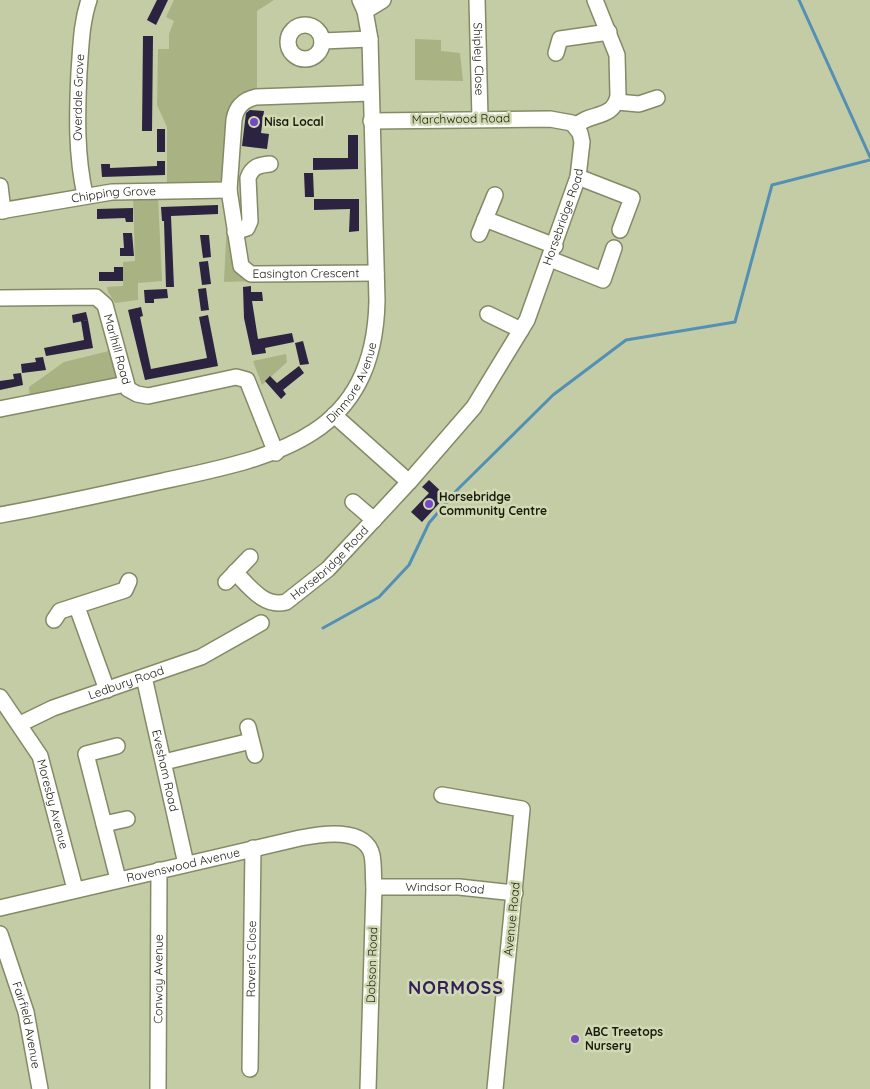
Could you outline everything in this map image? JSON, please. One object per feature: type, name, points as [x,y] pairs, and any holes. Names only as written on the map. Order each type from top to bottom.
[{"type":"street","name":"Overdale Grove","points":[[85,195],[78,164],[77,123],[82,26],[89,0]]},
{"type":"street","points":[[363,5],[383,0]]},
{"type":"street","name":"Shipley Close","points":[[478,0],[480,118]]},
{"type":"street","points":[[576,126],[582,120],[606,114],[617,102],[619,69],[617,55],[595,0]]},
{"type":"street","name":"Dinmore Avenue","points":[[0,515],[208,471],[276,453],[312,434],[334,415],[358,382],[372,348],[377,324],[370,39],[363,5]]},
{"type":"street","points":[[556,53],[558,35],[609,32]]},
{"type":"street","points":[[322,41],[370,39]]},
{"type":"street","name":"Easington Crescent","points":[[371,93],[256,97],[242,104],[235,112],[229,190],[241,266],[251,274],[376,273]]},
{"type":"street","points":[[617,102],[639,104],[657,98]]},
{"type":"street","name":"Marchwood Road","points":[[371,121],[550,118],[565,121],[576,126]]},
{"type":"street","name":"Horsebridge Road","points":[[250,557],[231,577],[267,602],[279,604],[286,602],[328,569],[409,482],[474,407],[521,330],[553,253],[578,177],[582,142],[576,126]]},
{"type":"street","points":[[235,232],[257,221],[248,178],[254,168],[270,164]]},
{"type":"street","points":[[578,177],[632,198],[620,230]]},
{"type":"street","points":[[0,186],[2,211]]},
{"type":"street","name":"Chipping Grove","points":[[2,211],[85,195],[167,190],[229,190]]},
{"type":"street","points":[[480,234],[494,195]]},
{"type":"street","points":[[485,219],[603,280],[614,248]]},
{"type":"street","name":"Marlhill Road","points":[[0,298],[96,297],[105,305],[126,384],[132,392],[148,396],[236,377],[244,378],[250,384],[276,453]]},
{"type":"street","points":[[488,314],[521,330]]},
{"type":"street","points":[[0,409],[126,384]]},
{"type":"street","points":[[334,415],[409,482]]},
{"type":"street","name":"Horsebridge Road","points":[[353,502],[374,520]]},
{"type":"street","points":[[54,613],[129,589]]},
{"type":"street","points":[[77,607],[107,690]]},
{"type":"street","name":"Ledbury Road","points":[[20,724],[53,708],[201,657],[261,623]]},
{"type":"street","name":"Evesham Road","points":[[144,677],[186,864]]},
{"type":"street","points":[[0,697],[20,724]]},
{"type":"street","name":"Moresby Avenue","points":[[20,724],[40,756],[75,889]]},
{"type":"street","points":[[164,762],[252,741]]},
{"type":"street","points":[[117,746],[86,754],[118,879]]},
{"type":"street","name":"Avenue Road","points":[[442,795],[522,809],[495,1089]]},
{"type":"street","points":[[104,824],[127,819]]},
{"type":"street","name":"Ravenswood Avenue","points":[[0,908],[118,879],[322,834],[352,836],[364,844]]},
{"type":"street","name":"Dobson Road","points":[[364,844],[372,854],[374,886],[368,1089]]},
{"type":"street","name":"Raven's Close","points":[[250,1069],[253,848]]},
{"type":"street","name":"Conway Avenue","points":[[158,1089],[159,870]]},
{"type":"street","name":"Windsor Road","points":[[374,886],[459,887],[515,893]]},
{"type":"street","name":"Fairfield Avenue","points":[[0,934],[26,1012],[40,1089]]},
{"type":"green space","points":[[174,0],[274,0],[257,11],[257,89],[240,94],[231,104],[228,113],[226,136],[225,177],[215,184],[167,185],[167,127],[157,105],[158,49],[169,49],[169,34],[174,21],[166,17]]},
{"type":"green space","points":[[415,39],[441,40],[441,51],[460,53],[463,81],[415,80]]},
{"type":"green space","points":[[158,196],[162,281],[138,283],[138,300],[115,303],[107,287],[123,286],[123,262],[135,261],[133,197]]},
{"type":"green space","points":[[227,219],[255,281],[224,282]]},
{"type":"green space","points":[[113,350],[121,383],[30,401],[29,387],[64,362]]},
{"type":"green space","points":[[286,354],[287,362],[262,385],[253,361]]},
{"type":"building","points":[[157,0],[168,0],[156,25],[147,20]]},
{"type":"building","points":[[143,36],[153,36],[152,131],[142,131]]},
{"type":"building","name":"Nisa Local","points":[[250,110],[264,111],[261,133],[269,134],[267,149],[242,146],[246,113]]},
{"type":"building","points":[[157,129],[165,129],[165,152],[157,152]]},
{"type":"building","points":[[348,135],[358,135],[358,169],[313,170],[313,158],[348,158]]},
{"type":"building","points":[[157,161],[165,161],[165,175],[102,177],[101,164],[110,164],[110,168],[157,166]]},
{"type":"building","points":[[304,173],[313,173],[314,197],[305,197]]},
{"type":"building","points":[[314,199],[359,199],[359,231],[349,232],[350,209],[314,210]]},
{"type":"building","points":[[218,205],[218,214],[171,216],[174,287],[166,287],[164,221],[162,221],[161,207]]},
{"type":"building","points":[[133,208],[133,222],[126,222],[125,218],[97,219],[97,209]]},
{"type":"building","points":[[123,233],[132,233],[134,256],[120,256],[120,248],[124,248]]},
{"type":"building","points":[[200,235],[209,235],[211,257],[203,258]]},
{"type":"building","points":[[208,261],[211,284],[202,285],[199,262]]},
{"type":"building","points":[[114,267],[123,267],[123,281],[99,281],[99,272],[114,272]]},
{"type":"building","points":[[251,286],[251,292],[262,292],[263,301],[252,301],[258,339],[292,333],[294,342],[265,348],[266,353],[252,355],[244,318],[243,287]]},
{"type":"building","points":[[206,288],[209,310],[201,311],[198,289]]},
{"type":"building","points":[[167,289],[168,298],[154,299],[154,303],[145,303],[144,290]]},
{"type":"building","points":[[141,307],[143,316],[140,317],[151,369],[207,358],[199,317],[208,315],[218,366],[145,380],[128,310]]},
{"type":"building","points":[[86,312],[88,320],[73,323],[72,315]]},
{"type":"building","points":[[88,320],[93,348],[46,356],[44,348],[84,340],[81,321]]},
{"type":"building","points":[[303,341],[309,364],[300,365],[295,343]]},
{"type":"building","points":[[43,357],[46,370],[22,373],[21,364],[36,362],[35,358]]},
{"type":"building","points":[[299,366],[304,373],[283,390],[286,394],[281,399],[265,381],[270,376],[277,383]]},
{"type":"building","points":[[21,373],[23,385],[0,390],[0,381],[14,379],[13,374]]},
{"type":"building","name":"Horsebridge Community Centre","points":[[429,480],[446,496],[422,522],[411,512],[429,493],[422,487]]},
{"type":"waterway","points":[[799,0],[870,157]]},
{"type":"waterway","points":[[323,628],[379,597],[409,565],[429,523],[458,489],[553,395],[626,340],[735,322],[772,185],[870,160]]},
{"type":"place","name":"Nisa Local","points":[[254,122]]},
{"type":"place","name":"Horsebridge Community Centre","points":[[429,504]]},
{"type":"place","name":"ABC Treetops Nursery","points":[[575,1039]]},
{"type":"district","name":"NORMOSS","points":[[456,988]]}]
